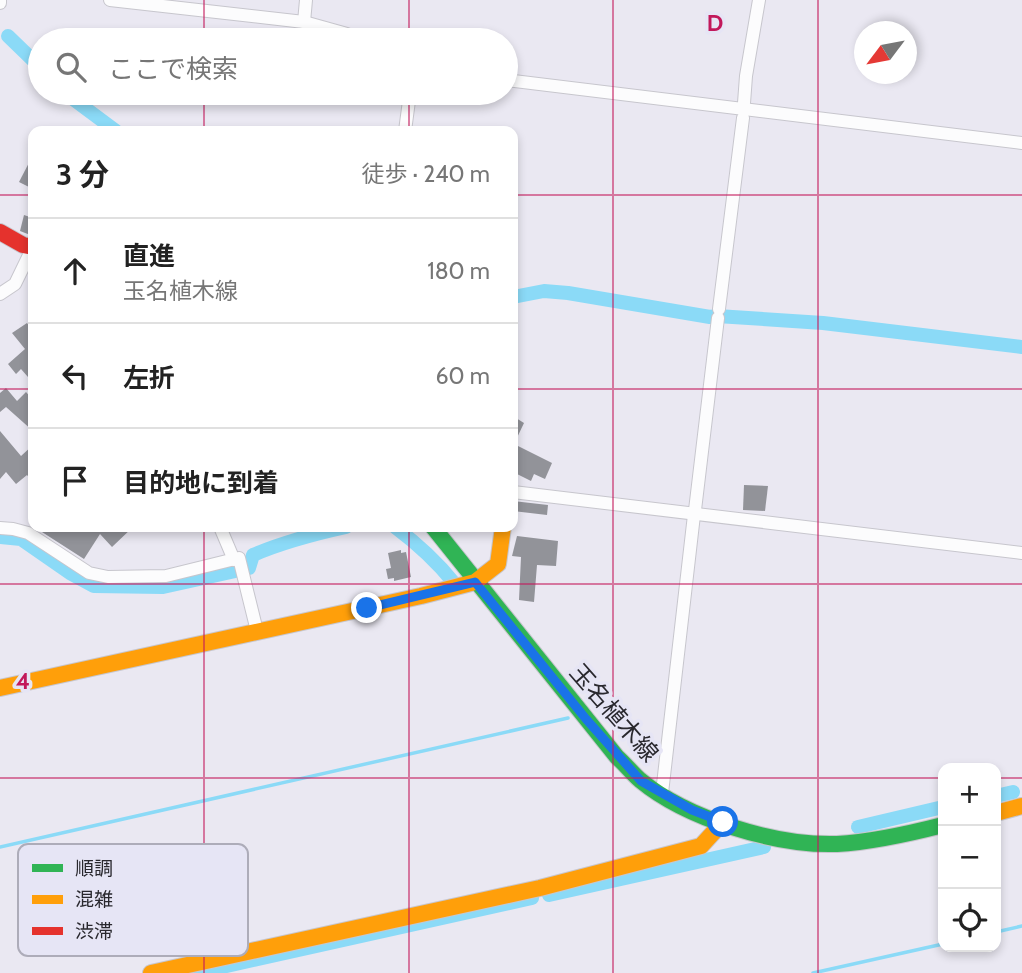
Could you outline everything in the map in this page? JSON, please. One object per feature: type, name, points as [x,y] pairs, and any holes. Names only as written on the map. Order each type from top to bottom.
[{"type":"street","points":[[110,0],[303,22],[325,28]]},
{"type":"street","points":[[303,22],[306,0]]},
{"type":"street","points":[[744,103],[759,0]]},
{"type":"street","points":[[518,81],[1022,143]]},
{"type":"street","points":[[406,126],[408,105]]},
{"type":"street","points":[[662,793],[743,118]]},
{"type":"street","points":[[0,232],[28,246]]},
{"type":"street","points":[[0,295],[15,284],[28,257]]},
{"type":"street","points":[[518,493],[1022,553]]},
{"type":"street","points":[[0,528],[13,528],[27,533],[89,573],[108,577],[166,576],[239,558],[257,631]]},
{"type":"street","points":[[222,532],[234,559]]},
{"type":"street","name":"玉名植木線","points":[[437,532],[617,757],[641,781],[692,810],[723,822],[785,839],[822,844],[889,838],[939,826]]},
{"type":"street","points":[[0,688],[475,582],[498,564],[502,532]]},
{"type":"street","points":[[1001,812],[1022,806]]},
{"type":"street","points":[[248,952],[540,888],[701,846],[723,822]]},
{"type":"street","points":[[151,973],[229,956]]},
{"type":"building","points":[[28,165],[28,186],[19,182]]},
{"type":"building","points":[[24,215],[28,216],[28,234],[20,231]]},
{"type":"building","points":[[28,324],[28,377],[21,369],[16,374],[8,364],[25,349],[12,333]]},
{"type":"building","points":[[6,388],[17,401],[26,392],[28,394],[28,427],[6,407],[0,412],[0,393]]},
{"type":"building","points":[[518,419],[524,423],[518,436]]},
{"type":"building","points":[[0,431],[21,456],[28,450],[28,476],[16,484],[6,472],[0,479]]},
{"type":"building","points":[[518,446],[552,463],[545,479],[534,474],[531,481],[518,474]]},
{"type":"building","points":[[744,485],[768,486],[765,511],[743,510]]},
{"type":"building","points":[[518,502],[548,505],[547,515],[518,512]]},
{"type":"building","points":[[42,532],[128,532],[112,547],[100,534],[84,559]]},
{"type":"building","points":[[517,536],[558,541],[556,566],[537,565],[534,602],[519,600],[521,557],[512,556]]},
{"type":"building","points":[[401,550],[401,553],[406,552],[411,577],[394,581],[394,578],[388,579],[386,569],[391,568],[388,553]]},
{"type":"waterway","points":[[8,36],[28,55]]},
{"type":"waterway","points":[[81,105],[109,126]]},
{"type":"waterway","points":[[518,296],[544,291],[568,293],[710,317],[823,323],[1022,347]]},
{"type":"waterway","points":[[0,537],[21,539],[94,586],[163,587],[249,568],[253,555],[326,532]]},
{"type":"waterway","points":[[401,532],[426,553],[454,583]]},
{"type":"waterway","points":[[0,847],[568,718]]},
{"type":"waterway","points":[[1001,795],[1013,792]]},
{"type":"waterway","points":[[858,827],[938,808]]},
{"type":"waterway","points":[[549,895],[764,847]]},
{"type":"waterway","points":[[195,973],[532,898]]},
{"type":"waterway","points":[[1001,931],[1022,926]]},
{"type":"waterway","points":[[813,973],[938,945]]},
{"type":"traffic: fast","points":[[437,532],[617,757],[659,794],[682,807],[733,827],[760,835],[813,843],[864,841],[939,826]]},
{"type":"traffic: slow","points":[[0,688],[475,582],[498,564],[502,532]]},
{"type":"traffic: slow","points":[[1001,812],[1022,806]]},
{"type":"traffic: slow","points":[[248,952],[540,888],[701,846],[723,822]]},
{"type":"traffic: slow","points":[[151,973],[229,956]]},
{"type":"traffic: jam","points":[[0,232],[28,246]]},
{"type":"route","points":[[367,608],[475,582],[617,757],[641,781],[692,810],[723,822]]}]
